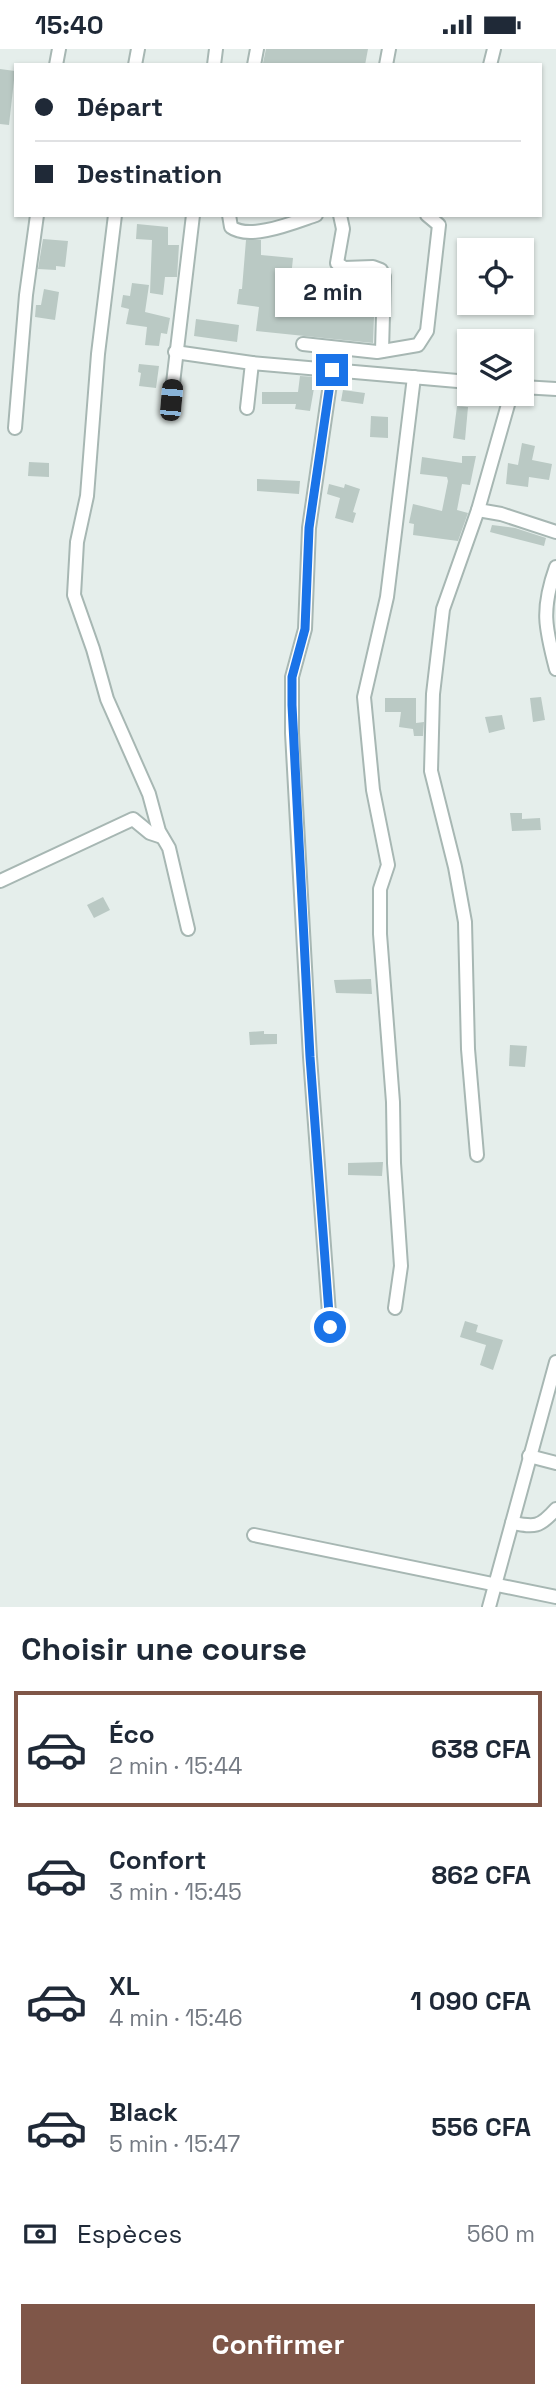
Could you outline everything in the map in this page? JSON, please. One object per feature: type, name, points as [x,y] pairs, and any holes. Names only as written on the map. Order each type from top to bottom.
[{"type":"street","points":[[15,428],[26,295],[37,217]]},
{"type":"street","points":[[115,217],[98,354],[87,496],[77,543],[74,595],[107,699],[149,794],[162,837],[169,848],[188,929]]},
{"type":"street","points":[[171,400],[193,217]]},
{"type":"street","points":[[229,217],[231,227],[238,232],[271,230],[310,217]]},
{"type":"street","points":[[340,217],[343,229],[338,263],[344,268],[373,267],[381,270],[384,277],[382,351]]},
{"type":"street","points":[[303,344],[382,351],[418,345],[427,331],[439,225],[429,217]]},
{"type":"street","points":[[175,352],[252,363],[457,381]]},
{"type":"street","points":[[247,408],[252,363]]},
{"type":"street","points":[[330,1327],[308,1029],[292,677],[305,629],[309,528],[332,370]]},
{"type":"street","points":[[395,1308],[401,1266],[393,1102],[380,934],[380,889],[388,865],[373,790],[364,697],[387,597],[414,377]]},
{"type":"street","points":[[534,388],[556,389]]},
{"type":"street","points":[[477,1155],[468,1049],[465,922],[455,867],[431,771],[432,706],[443,609],[478,510],[508,406]]},
{"type":"street","points":[[478,510],[501,514],[556,531]]},
{"type":"street","points":[[556,567],[545,603],[545,618],[556,669]]},
{"type":"street","points":[[0,881],[133,819],[150,833],[162,837]]},
{"type":"street","points":[[489,1607],[556,1362]]},
{"type":"street","points":[[529,1456],[556,1463]]},
{"type":"street","points":[[512,1523],[535,1527],[547,1520],[556,1509]]},
{"type":"street","points":[[254,1535],[359,1559],[495,1583],[556,1597]]},
{"type":"building","points":[[266,49],[368,49],[365,63],[263,63]]},
{"type":"building","points":[[0,69],[14,71],[14,80],[9,125],[0,124]]},
{"type":"building","points":[[137,224],[168,227],[168,245],[179,245],[177,277],[165,277],[163,295],[150,293],[152,240],[136,239]]},
{"type":"building","points":[[43,239],[68,241],[65,267],[56,266],[56,270],[38,269]]},
{"type":"building","points":[[246,240],[261,240],[261,255],[293,258],[290,287],[345,299],[346,286],[375,291],[373,343],[256,331],[259,307],[237,304],[239,289],[242,289]]},
{"type":"building","points":[[132,283],[149,285],[145,312],[170,318],[167,334],[161,333],[159,346],[145,345],[147,327],[126,324],[129,309],[121,307],[123,295],[130,296]]},
{"type":"building","points":[[44,289],[59,292],[55,320],[35,317],[36,305],[41,305]]},
{"type":"building","points":[[196,319],[239,325],[237,342],[194,336]]},
{"type":"building","points":[[139,364],[159,366],[156,388],[139,386]]},
{"type":"building","points":[[300,376],[316,377],[310,411],[295,409],[296,404],[262,404],[262,392],[298,392]]},
{"type":"building","points":[[343,390],[365,393],[363,404],[341,401]]},
{"type":"building","points":[[457,406],[468,407],[465,440],[453,438]]},
{"type":"building","points":[[371,416],[388,417],[388,438],[370,437]]},
{"type":"building","points":[[522,443],[535,446],[532,460],[552,464],[549,480],[529,477],[528,487],[506,484],[508,463],[518,465]]},
{"type":"building","points":[[462,456],[476,456],[470,485],[462,484],[457,510],[468,513],[458,541],[413,535],[414,524],[409,523],[413,504],[442,511],[448,481],[447,477],[420,474],[422,457],[462,463]]},
{"type":"building","points":[[29,462],[49,463],[49,477],[28,476]]},
{"type":"building","points":[[257,479],[300,481],[299,494],[257,491]]},
{"type":"building","points":[[329,484],[344,488],[345,484],[360,489],[353,512],[356,513],[353,523],[335,518],[340,498],[327,494]]},
{"type":"building","points":[[492,525],[515,528],[546,538],[544,546],[490,532]]},
{"type":"building","points":[[541,697],[545,720],[533,722],[530,698]]},
{"type":"building","points":[[385,698],[416,698],[416,723],[424,722],[423,736],[414,736],[413,729],[399,727],[401,712],[385,712]]},
{"type":"building","points":[[502,715],[505,729],[489,733],[485,717]]},
{"type":"building","points":[[510,813],[522,813],[522,819],[540,818],[541,830],[512,831]]},
{"type":"building","points":[[103,897],[110,910],[94,918],[87,905]]},
{"type":"building","points":[[371,979],[372,994],[336,993],[334,980]]},
{"type":"building","points":[[264,1031],[264,1034],[277,1034],[277,1044],[250,1045],[249,1032]]},
{"type":"building","points":[[510,1045],[527,1046],[525,1067],[509,1066]]},
{"type":"building","points":[[383,1162],[382,1176],[348,1175],[348,1163]]},
{"type":"building","points":[[465,1321],[478,1325],[476,1332],[503,1340],[493,1370],[480,1365],[486,1345],[460,1337]]},
{"type":"route","points":[[330,1327],[310,1057],[292,733],[292,677],[305,629],[309,528],[332,370]]}]
